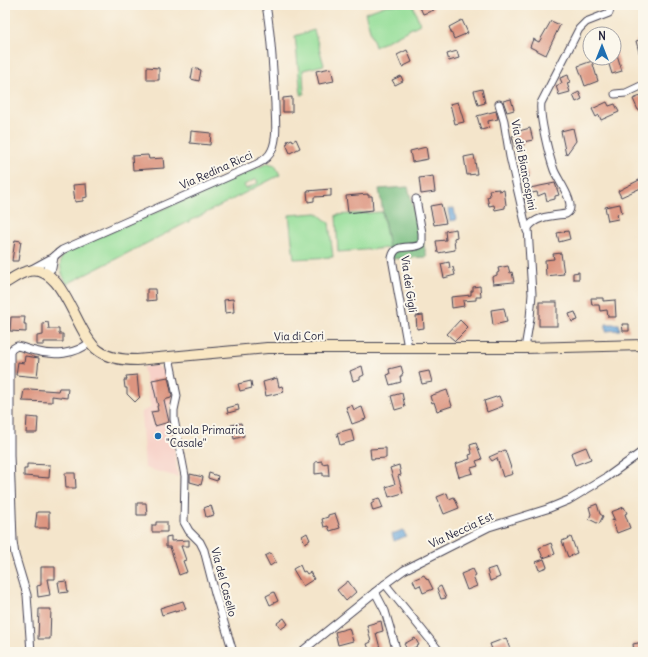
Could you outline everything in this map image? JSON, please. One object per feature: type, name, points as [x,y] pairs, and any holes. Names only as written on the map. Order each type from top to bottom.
[{"type":"main road","points":[[5,283],[26,272],[37,270],[47,273]]},
{"type":"main road","name":"Via di Cori","points":[[47,273],[57,282],[83,333],[90,342],[102,353],[119,359],[137,360],[261,349],[525,348],[643,345]]},
{"type":"street","name":"Via Redina Ricci","points":[[54,260],[64,249],[257,164],[269,156],[274,147],[276,130],[272,48],[266,5]]},
{"type":"street","name":"Via dei Biancospini","points":[[527,231],[530,224],[537,219],[566,214],[570,211],[566,190],[554,170],[541,114],[541,103],[579,29],[586,22],[610,12],[610,5]]},
{"type":"street","points":[[615,94],[628,92],[643,86]]},
{"type":"street","name":"Via dei Biancospini","points":[[500,104],[504,117],[510,157],[527,231],[531,268],[532,294],[525,348]]},
{"type":"street","name":"Via dei Gigli","points":[[408,348],[392,258],[397,249],[422,244],[422,233],[416,199]]},
{"type":"street","points":[[26,272],[54,260]]},
{"type":"street","points":[[47,273],[52,269],[54,260]]},
{"type":"street","points":[[54,260],[57,282]]},
{"type":"street","points":[[31,652],[27,595],[15,555],[13,541],[7,456],[10,350],[17,346],[39,352],[64,353],[78,350],[90,342]]},
{"type":"street","name":"Via del Casello","points":[[169,357],[177,396],[173,417],[185,478],[184,522],[189,531],[200,542],[205,552],[232,652]]},
{"type":"street","name":"Via Neccia Est","points":[[301,652],[385,584],[408,568],[480,531],[499,523],[552,508],[569,500],[607,477],[643,451]]},
{"type":"street","points":[[385,584],[440,652]]},
{"type":"street","points":[[375,592],[385,610],[397,652]]},
{"type":"shaded area","name":"Scuola Primaria \"Casale\"","points":[[157,365],[160,369],[166,368],[173,398],[169,408],[178,477],[145,468],[141,412],[151,408],[143,367]]},
{"type":"green space","points":[[387,5],[413,5],[420,24],[375,47],[365,13]]},
{"type":"green space","points":[[314,30],[324,65],[303,70],[304,94],[301,95],[295,36]]},
{"type":"green space","points":[[268,163],[275,165],[280,175],[67,284],[61,271],[61,262],[67,251]],"holes":[[[256,179],[258,183],[246,189],[244,185]]]},
{"type":"green space","points":[[408,187],[427,257],[391,259],[379,189]]},
{"type":"green space","points":[[382,212],[389,248],[338,252],[336,215]]},
{"type":"green space","points":[[317,213],[329,223],[333,257],[294,259],[289,215]]},
{"type":"water","points":[[454,208],[456,220],[450,221],[448,209]]},
{"type":"water","points":[[606,324],[619,324],[620,330],[606,331]]},
{"type":"water","points":[[403,530],[406,536],[394,541],[392,534]]},
{"type":"building","points":[[419,5],[432,5],[434,10],[423,14]]},
{"type":"building","points":[[462,20],[468,33],[454,39],[449,27]]},
{"type":"building","points":[[551,21],[560,25],[546,55],[530,47],[533,39],[539,42]]},
{"type":"building","points":[[643,39],[643,59],[641,59],[636,41]]},
{"type":"building","points":[[407,50],[412,62],[402,67],[397,55]]},
{"type":"building","points":[[457,51],[459,58],[449,61],[447,54]]},
{"type":"building","points":[[582,65],[582,66],[594,66],[598,81],[585,86],[578,66]]},
{"type":"building","points":[[610,66],[620,66],[622,71],[612,74]]},
{"type":"building","points":[[147,67],[159,68],[159,80],[147,80]]},
{"type":"building","points":[[193,68],[201,70],[199,81],[191,79]]},
{"type":"building","points":[[331,68],[334,81],[319,84],[316,71]]},
{"type":"building","points":[[568,75],[570,82],[567,83],[570,92],[559,95],[556,86],[562,83],[560,78]]},
{"type":"building","points":[[401,76],[403,81],[395,85],[392,80]]},
{"type":"building","points":[[482,89],[485,103],[478,105],[474,91]]},
{"type":"building","points":[[579,92],[582,99],[576,102],[573,95]]},
{"type":"building","points":[[643,95],[643,111],[638,110],[633,99]]},
{"type":"building","points":[[292,97],[292,112],[283,112],[283,98]]},
{"type":"building","points":[[511,99],[514,110],[507,112],[503,101]]},
{"type":"building","points":[[458,102],[464,122],[455,124],[450,104]]},
{"type":"building","points":[[607,102],[609,106],[615,104],[619,112],[601,120],[599,115],[596,117],[592,109]]},
{"type":"building","points":[[496,111],[498,119],[488,121],[489,128],[481,130],[477,116]]},
{"type":"building","points":[[530,128],[533,140],[523,142],[524,145],[515,147],[512,136],[519,134],[519,131]]},
{"type":"building","points":[[573,128],[576,141],[566,155],[561,131]]},
{"type":"building","points":[[191,131],[211,133],[210,145],[190,143]]},
{"type":"building","points":[[292,139],[293,141],[296,139],[300,148],[290,153],[286,144],[288,143],[287,141]]},
{"type":"building","points":[[426,147],[428,159],[412,162],[410,151]]},
{"type":"building","points":[[148,155],[149,159],[163,158],[164,168],[133,170],[132,156]]},
{"type":"building","points":[[474,155],[477,174],[467,175],[464,157]]},
{"type":"building","points":[[527,170],[529,177],[520,179],[519,172]]},
{"type":"building","points":[[433,176],[435,192],[421,194],[419,178]]},
{"type":"building","points":[[643,178],[643,187],[621,197],[618,191]]},
{"type":"building","points":[[555,183],[559,195],[555,196],[555,199],[547,201],[545,193],[538,196],[537,192],[532,193],[530,188]]},
{"type":"building","points":[[86,184],[87,197],[83,198],[83,201],[75,202],[73,185]]},
{"type":"building","points":[[331,189],[331,196],[314,197],[314,201],[308,202],[307,191]]},
{"type":"building","points":[[499,189],[499,191],[504,190],[506,205],[505,208],[495,210],[494,205],[489,206],[487,197],[490,196],[489,190]]},
{"type":"building","points":[[527,192],[530,202],[526,203],[523,193]]},
{"type":"building","points":[[368,194],[368,196],[372,196],[373,210],[348,213],[346,196]]},
{"type":"building","points":[[441,204],[446,223],[434,225],[430,206]]},
{"type":"building","points":[[620,204],[622,213],[617,214],[618,219],[608,221],[605,207]]},
{"type":"building","points":[[456,229],[457,237],[454,238],[455,250],[438,253],[436,241],[446,240],[445,231]]},
{"type":"building","points":[[568,231],[570,239],[559,242],[557,233]]},
{"type":"building","points":[[15,240],[21,241],[18,261],[12,261]]},
{"type":"building","points":[[561,253],[564,274],[546,276],[545,260],[554,259],[553,254]]},
{"type":"building","points":[[449,262],[450,268],[453,267],[455,275],[444,278],[441,264]]},
{"type":"building","points":[[508,266],[510,273],[512,272],[514,282],[493,284],[492,277],[497,275],[499,272],[498,268]]},
{"type":"building","points":[[579,272],[579,279],[573,279],[573,273]]},
{"type":"building","points":[[480,286],[481,297],[476,297],[476,300],[463,301],[464,306],[452,308],[451,297],[471,295],[473,287]]},
{"type":"building","points":[[147,289],[155,289],[156,300],[147,301]]},
{"type":"building","points":[[591,298],[603,298],[603,301],[615,300],[616,317],[608,317],[607,310],[600,311],[599,305],[592,305]]},
{"type":"building","points":[[233,299],[234,312],[225,313],[224,300]]},
{"type":"building","points":[[539,302],[557,302],[557,326],[539,326]]},
{"type":"building","points":[[504,308],[507,322],[493,325],[491,310]]},
{"type":"building","points":[[575,312],[578,320],[572,322],[569,314]]},
{"type":"building","points":[[423,315],[424,328],[417,329],[416,316]]},
{"type":"building","points":[[11,317],[25,317],[24,324],[26,324],[26,332],[10,331]]},
{"type":"building","points":[[460,320],[468,328],[455,341],[447,334]]},
{"type":"building","points":[[48,322],[49,329],[59,329],[59,334],[63,334],[63,342],[44,342],[44,345],[37,345],[37,336],[43,335],[43,323]]},
{"type":"building","points":[[622,324],[629,324],[629,331],[623,331]]},
{"type":"building","points":[[25,356],[39,358],[37,377],[16,375],[18,362],[24,363]]},
{"type":"building","points":[[362,366],[364,375],[360,377],[360,379],[353,381],[350,371]]},
{"type":"building","points":[[401,366],[403,373],[402,376],[400,376],[401,382],[390,385],[387,375],[390,374],[389,369]]},
{"type":"building","points":[[429,371],[432,382],[422,384],[419,373]]},
{"type":"building","points":[[137,375],[140,397],[135,402],[127,394],[127,388],[125,388],[124,380],[127,380],[126,376]]},
{"type":"building","points":[[168,377],[172,396],[171,398],[164,400],[169,422],[155,426],[151,412],[158,411],[158,406],[152,380]]},
{"type":"building","points":[[277,378],[279,387],[282,386],[284,392],[266,396],[263,382]]},
{"type":"building","points":[[251,381],[252,388],[240,391],[238,384]]},
{"type":"building","points":[[59,388],[68,388],[67,398],[52,396],[52,402],[22,401],[24,390],[58,391]]},
{"type":"building","points":[[447,390],[452,406],[437,411],[430,396]]},
{"type":"building","points":[[402,393],[405,407],[395,410],[391,396]]},
{"type":"building","points":[[499,396],[503,406],[487,412],[484,401]]},
{"type":"building","points":[[238,405],[239,410],[228,413],[227,408]]},
{"type":"building","points":[[352,405],[354,410],[362,407],[366,419],[352,424],[346,407]]},
{"type":"building","points":[[27,417],[38,418],[37,433],[26,433]]},
{"type":"building","points":[[241,423],[244,436],[234,439],[231,425]]},
{"type":"building","points":[[351,429],[354,441],[340,445],[337,433]]},
{"type":"building","points":[[476,443],[482,459],[476,461],[478,466],[471,468],[473,473],[459,477],[455,464],[470,459],[469,455],[472,454],[470,445]]},
{"type":"building","points":[[586,447],[591,459],[575,465],[571,453]]},
{"type":"building","points":[[386,448],[386,458],[371,459],[370,449]]},
{"type":"building","points":[[505,450],[513,474],[503,477],[497,458],[492,461],[489,457]]},
{"type":"building","points":[[322,461],[322,464],[328,463],[329,476],[323,476],[323,473],[315,474],[315,462]]},
{"type":"building","points":[[27,464],[50,465],[49,478],[24,476],[24,469],[27,469]]},
{"type":"building","points":[[399,465],[401,475],[398,476],[403,493],[389,497],[386,487],[395,484],[390,468]]},
{"type":"building","points":[[65,473],[75,473],[76,488],[66,488]]},
{"type":"building","points":[[209,473],[218,476],[217,481],[208,478]]},
{"type":"building","points":[[190,474],[203,477],[201,485],[190,482]]},
{"type":"building","points":[[447,493],[449,499],[454,497],[459,508],[444,514],[437,497]]},
{"type":"building","points":[[379,498],[383,508],[373,511],[371,504],[374,502],[373,500]]},
{"type":"building","points":[[137,503],[146,503],[147,515],[137,515]]},
{"type":"building","points":[[597,504],[600,514],[603,516],[599,524],[589,519],[591,514],[589,507]]},
{"type":"building","points":[[211,505],[214,515],[206,517],[204,508]]},
{"type":"building","points":[[624,507],[627,513],[625,514],[630,528],[617,533],[612,520],[615,521],[611,512]]},
{"type":"building","points":[[37,512],[49,512],[49,528],[35,528]]},
{"type":"building","points":[[335,513],[340,528],[330,531],[328,526],[324,527],[322,519]]},
{"type":"building","points":[[156,522],[167,522],[167,532],[152,532],[152,525],[156,525]]},
{"type":"building","points":[[307,533],[310,540],[305,543],[302,536]]},
{"type":"building","points":[[171,536],[171,541],[189,540],[189,546],[181,546],[186,560],[183,561],[187,572],[179,575],[170,547],[166,547],[166,537]]},
{"type":"building","points":[[571,537],[577,553],[568,557],[562,541]]},
{"type":"building","points":[[551,543],[555,554],[543,558],[539,548]]},
{"type":"building","points":[[271,553],[276,562],[270,566],[265,556]]},
{"type":"building","points":[[544,559],[547,567],[539,570],[536,562]]},
{"type":"building","points":[[300,565],[303,572],[305,571],[307,574],[310,572],[314,579],[303,586],[293,569]]},
{"type":"building","points":[[41,567],[55,567],[55,579],[47,579],[50,595],[38,597],[37,586],[41,585]]},
{"type":"building","points":[[496,567],[500,577],[490,581],[487,570]]},
{"type":"building","points":[[473,569],[476,575],[473,577],[477,586],[467,590],[461,574]]},
{"type":"building","points":[[424,575],[427,580],[428,579],[433,589],[423,593],[420,585],[416,587],[413,580]]},
{"type":"building","points":[[66,581],[68,592],[60,593],[58,582]]},
{"type":"building","points":[[348,581],[356,592],[346,601],[337,590]]},
{"type":"building","points":[[441,586],[446,598],[441,599],[437,588]]},
{"type":"building","points":[[274,592],[278,601],[270,605],[266,596]]},
{"type":"building","points":[[183,601],[186,609],[162,615],[160,608]]},
{"type":"building","points":[[39,609],[51,609],[50,639],[38,639]]},
{"type":"building","points":[[284,618],[288,624],[281,629],[277,623]]},
{"type":"building","points":[[381,621],[383,631],[376,633],[381,652],[370,652],[367,644],[371,642],[367,625]]},
{"type":"building","points":[[349,628],[353,641],[338,645],[335,632]]},
{"type":"building","points":[[415,638],[419,645],[408,651],[404,644]]},
{"type":"building","points":[[506,638],[511,652],[493,652],[490,644]]},
{"type":"building","points":[[643,642],[643,648],[640,648],[641,652],[634,652],[633,644]]},
{"type":"place","name":"Scuola Primaria \"Casale\"","points":[[158,436]]}]
